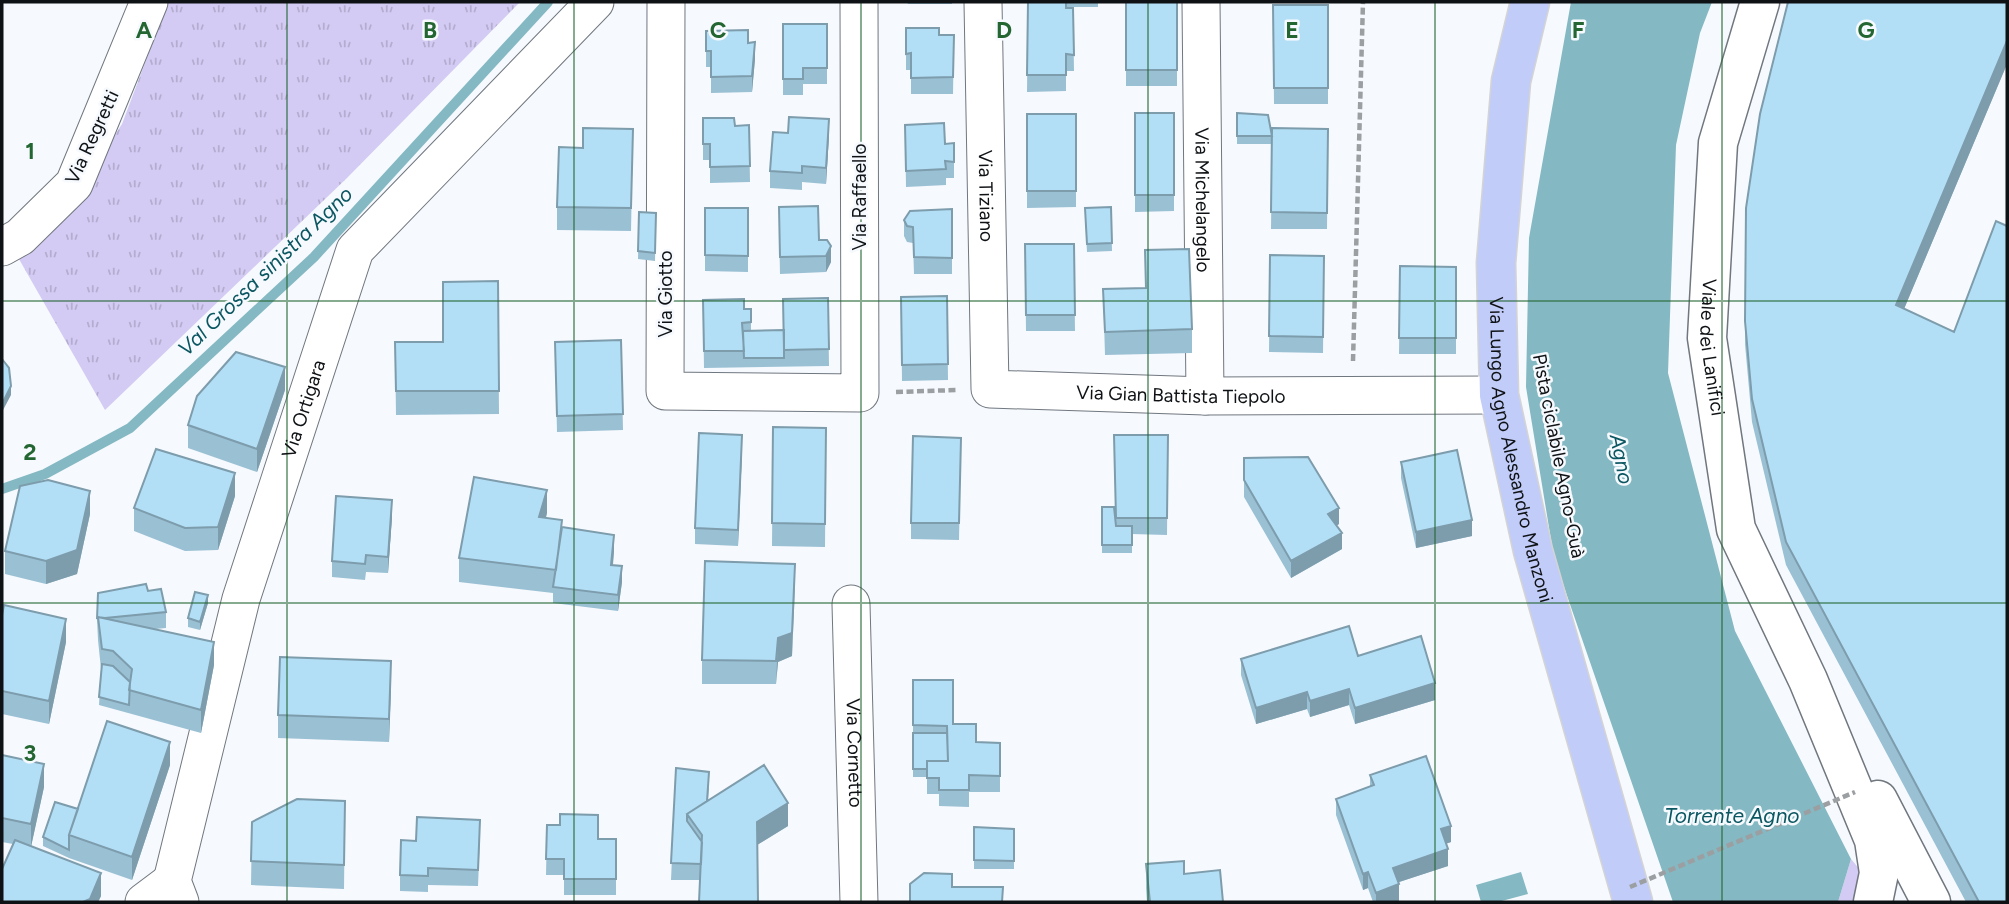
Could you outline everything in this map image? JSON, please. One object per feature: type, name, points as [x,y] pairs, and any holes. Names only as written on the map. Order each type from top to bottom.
[{"type":"main road","name":"Via Lungo Agno Alessandro Manzoni","points":[[1530,2],[1511,82],[1497,250],[1499,395],[1550,618],[1644,886]]},
{"type":"main road","name":"Viale dei Lanifici","points":[[1760,2],[1718,143],[1707,338],[1736,529],[1808,680],[1874,840],[1879,873],[1873,902]]},
{"type":"main road","name":"Viale dei Lanifici","points":[[1808,680],[1858,761],[1931,902]]},
{"type":"street","name":"Via Regretti","points":[[2,247],[20,237],[74,184],[149,2]]},
{"type":"street","name":"Via Ortigara","points":[[165,895],[241,599],[355,250],[595,2]]},
{"type":"street","name":"Via Giotto","points":[[666,2],[665,391],[860,393]]},
{"type":"street","name":"Via Raffaello","points":[[859,2],[860,393]]},
{"type":"street","name":"Via Tiziano","points":[[983,2],[990,389]]},
{"type":"street","name":"Via Michelangelo","points":[[1201,2],[1205,396]]},
{"type":"street","name":"Via Gian Battista Tiepolo","points":[[990,389],[1205,396],[1499,395]]},
{"type":"street","name":"Via Cornetto","points":[[851,604],[859,902]]},
{"type":"path","points":[[1353,363],[1363,2]]},
{"type":"path","points":[[860,393],[990,389]]},
{"type":"path","points":[[1644,886],[1855,792]]},
{"type":"green space","points":[[168,2],[520,2],[347,178],[105,410],[11,245],[83,184],[122,124]]},
{"type":"green space","points":[[1851,859],[1887,902],[1838,902]]},
{"type":"water","name":"Torrente Agno","points":[[1571,2],[1712,2],[1700,33],[1676,145],[1668,373],[1735,631],[1851,859],[1838,902],[1673,902],[1554,558],[1526,387],[1529,238]]},
{"type":"water","points":[[1521,872],[1528,894],[1498,902],[1481,902],[1476,885]]},
{"type":"building","points":[[1028,2],[1066,2],[1066,8],[1073,8],[1074,55],[1066,54],[1066,75],[1027,75]]},
{"type":"building","points":[[1126,2],[1177,2],[1177,70],[1126,70]]},
{"type":"building","points":[[1788,2],[2007,2],[2007,41],[1896,305],[1954,332],[1996,221],[2007,226],[2007,902],[1979,902],[1786,542],[1752,399],[1745,321],[1746,208],[1760,114]]},
{"type":"building","points":[[1273,5],[1328,5],[1328,88],[1274,88]]},
{"type":"building","points":[[783,24],[827,24],[827,68],[803,68],[803,79],[783,79]]},
{"type":"building","points":[[906,28],[939,28],[939,35],[954,35],[953,77],[911,78],[911,53],[906,54]]},
{"type":"building","points":[[748,30],[748,43],[755,42],[752,76],[711,77],[711,51],[706,51],[706,31]]},
{"type":"building","points":[[1135,113],[1174,113],[1174,195],[1135,195]]},
{"type":"building","points":[[1237,113],[1268,115],[1272,136],[1237,136]]},
{"type":"building","points":[[1027,114],[1076,114],[1076,191],[1027,191]]},
{"type":"building","points":[[789,117],[829,119],[826,168],[802,166],[802,173],[770,171],[773,132],[788,133]]},
{"type":"building","points":[[703,118],[734,118],[735,126],[749,125],[750,166],[710,167],[710,144],[703,144]]},
{"type":"building","points":[[944,123],[945,144],[954,143],[954,162],[945,161],[946,169],[906,171],[905,125]]},
{"type":"building","points":[[583,128],[633,129],[631,208],[557,207],[559,147],[583,148]]},
{"type":"building","points":[[1272,128],[1328,129],[1327,213],[1271,212]]},
{"type":"building","points":[[818,206],[819,240],[827,240],[831,246],[826,256],[780,257],[779,207]]},
{"type":"building","points":[[1111,207],[1112,243],[1087,244],[1085,208]]},
{"type":"building","points":[[705,208],[748,208],[748,256],[705,255]]},
{"type":"building","points":[[952,209],[952,258],[914,257],[913,227],[907,226],[904,220],[910,211]]},
{"type":"building","points":[[639,212],[656,213],[655,253],[638,251]]},
{"type":"building","points":[[1025,244],[1074,244],[1075,315],[1026,315]]},
{"type":"building","points":[[1189,249],[1192,329],[1105,332],[1103,289],[1146,288],[1145,250]]},
{"type":"building","points":[[1270,255],[1324,256],[1323,337],[1269,336]]},
{"type":"building","points":[[1400,266],[1456,267],[1456,338],[1399,338]]},
{"type":"building","points":[[498,281],[499,391],[396,391],[395,342],[443,342],[443,282]]},
{"type":"building","points":[[947,296],[948,364],[902,365],[901,297]]},
{"type":"building","points":[[828,298],[829,349],[784,350],[783,299]]},
{"type":"building","points":[[744,299],[744,309],[751,309],[751,322],[742,323],[744,351],[704,351],[703,300]]},
{"type":"building","points":[[784,330],[784,358],[744,358],[743,331]]},
{"type":"building","points":[[621,340],[623,414],[557,416],[555,342]]},
{"type":"building","points":[[236,352],[285,367],[257,449],[188,425],[197,396]]},
{"type":"building","points":[[2,359],[9,368],[11,386],[2,404]]},
{"type":"building","points":[[773,427],[826,428],[825,524],[772,523]]},
{"type":"building","points":[[699,433],[742,435],[738,530],[695,528]]},
{"type":"building","points":[[1114,435],[1168,435],[1167,518],[1116,518]]},
{"type":"building","points":[[913,436],[961,438],[959,523],[911,523]]},
{"type":"building","points":[[156,449],[235,473],[218,527],[185,528],[134,508]]},
{"type":"building","points":[[1457,450],[1472,520],[1416,532],[1401,462]]},
{"type":"building","points":[[1308,457],[1339,508],[1328,514],[1342,533],[1291,561],[1244,480],[1244,458]]},
{"type":"building","points":[[474,477],[547,490],[539,517],[562,520],[556,570],[459,558]]},
{"type":"building","points":[[48,480],[90,491],[77,550],[46,561],[5,551],[20,486]]},
{"type":"building","points":[[336,496],[392,500],[388,557],[366,555],[365,564],[332,561]]},
{"type":"building","points":[[1102,507],[1114,507],[1116,526],[1132,526],[1132,545],[1102,545]]},
{"type":"building","points":[[562,527],[614,535],[611,565],[622,566],[618,595],[553,587]]},
{"type":"building","points":[[705,561],[795,564],[792,633],[778,638],[776,661],[702,660]]},
{"type":"building","points":[[146,584],[148,591],[161,589],[166,612],[97,619],[98,593]]},
{"type":"building","points":[[195,592],[208,595],[200,622],[188,618]]},
{"type":"building","points":[[4,605],[66,619],[49,701],[2,691]]},
{"type":"building","points":[[98,617],[214,642],[201,710],[129,690],[132,669],[113,651],[102,649]]},
{"type":"building","points":[[1349,626],[1358,656],[1421,636],[1435,683],[1355,708],[1349,689],[1310,701],[1307,692],[1256,708],[1241,659]]},
{"type":"building","points":[[280,657],[391,661],[389,719],[278,715]]},
{"type":"building","points":[[102,664],[113,666],[130,682],[129,705],[99,697]]},
{"type":"building","points":[[913,680],[953,680],[953,724],[976,724],[976,742],[1000,743],[1000,776],[969,775],[969,790],[939,790],[939,778],[927,778],[927,761],[948,761],[947,726],[913,725]]},
{"type":"building","points":[[107,721],[170,742],[132,857],[69,835]]},
{"type":"building","points":[[913,733],[947,733],[948,761],[927,761],[927,769],[913,769]]},
{"type":"building","points":[[2,755],[44,764],[31,824],[2,818]]},
{"type":"building","points":[[1426,756],[1451,826],[1441,829],[1448,849],[1393,868],[1399,884],[1376,893],[1368,872],[1363,874],[1336,799],[1374,785],[1370,775]]},
{"type":"building","points":[[764,765],[788,803],[757,822],[758,902],[699,902],[702,835],[687,814]]},
{"type":"building","points":[[676,768],[709,772],[707,801],[687,814],[687,821],[702,842],[701,864],[671,863]]},
{"type":"building","points":[[297,799],[345,801],[344,865],[251,861],[252,822]]},
{"type":"building","points":[[55,802],[78,809],[69,835],[69,850],[43,837]]},
{"type":"building","points":[[560,814],[598,815],[598,839],[616,839],[616,879],[564,879],[564,859],[546,859],[547,825],[560,825]]},
{"type":"building","points":[[417,817],[480,820],[478,870],[428,868],[428,876],[400,875],[401,840],[416,841]]},
{"type":"building","points":[[974,827],[1014,829],[1014,861],[974,860]]},
{"type":"building","points":[[15,840],[101,873],[90,899],[83,902],[2,902],[2,869]]},
{"type":"building","points":[[1184,861],[1184,874],[1220,870],[1223,902],[1150,902],[1146,864]]},
{"type":"building","points":[[924,873],[952,874],[952,887],[1003,887],[1002,902],[910,902],[910,884]]},
{"type":"waterway","name":"Val Grossa sinistra Agno","points":[[2,489],[45,474],[130,428],[314,257],[548,2]]},
{"type":"water label","name":"Agno","points":[[1622,459]]}]
